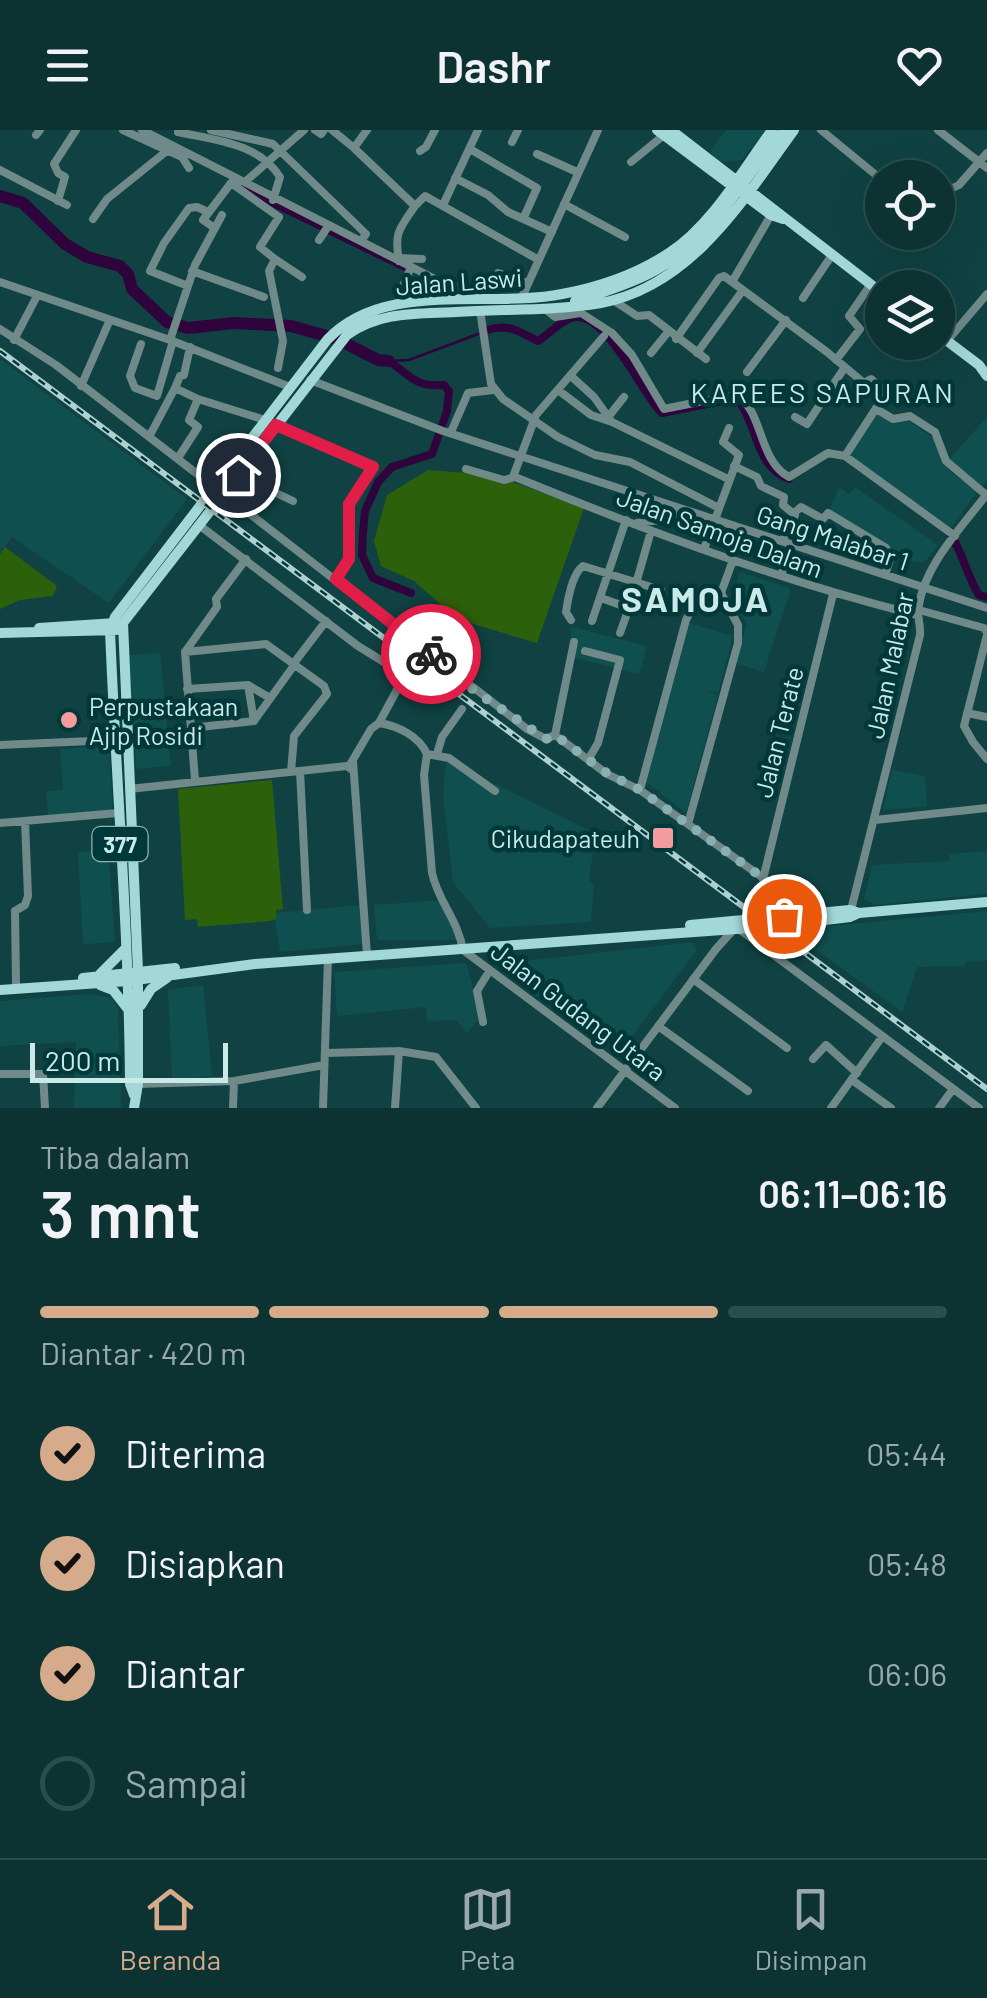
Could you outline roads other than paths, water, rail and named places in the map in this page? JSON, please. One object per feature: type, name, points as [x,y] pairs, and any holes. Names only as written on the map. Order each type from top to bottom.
[{"type":"main road","points":[[770,211],[756,167],[772,130]]},
{"type":"main road","points":[[560,300],[600,293],[665,267],[700,238],[784,130]]},
{"type":"main road","points":[[716,169],[756,167],[794,130]]},
{"type":"main road","points":[[664,132],[865,280]]},
{"type":"main road","name":"Jalan Laswi","points":[[479,305],[542,307],[626,276],[677,247],[734,182],[756,167]]},
{"type":"main road","name":"Jalan Laswi","points":[[116,627],[199,525],[219,490],[238,475],[290,387],[342,332],[379,318],[522,297],[616,302],[682,266],[748,192],[756,167]]},
{"type":"main road","points":[[716,169],[718,203]]},
{"type":"main road","points":[[732,213],[770,211]]},
{"type":"main road","name":"Jalan Laswi","points":[[116,627],[270,422],[310,380],[332,343]]},
{"type":"main road","points":[[955,346],[983,365],[987,376]]},
{"type":"main road","points":[[0,634],[116,627]]},
{"type":"main road","name":"377","points":[[116,627],[114,740],[133,976]]},
{"type":"main road","name":"377","points":[[116,627],[129,789],[131,948]]},
{"type":"main road","points":[[556,939],[737,929],[987,902]]},
{"type":"main road","points":[[0,988],[784,916],[853,914]]},
{"type":"main road","points":[[95,980],[131,948],[160,969]]},
{"type":"main road","points":[[133,976],[160,969],[240,961],[255,964]]},
{"type":"main road","points":[[134,1013],[150,990],[177,974]]},
{"type":"main road","points":[[133,976],[136,1096]]},
{"type":"main road","points":[[0,988],[95,980],[121,996],[134,1013]]},
{"type":"street","points":[[0,170],[62,203],[66,178],[54,164],[76,130]]},
{"type":"street","points":[[123,130],[171,148]]},
{"type":"street","points":[[142,130],[271,204],[399,259],[410,270],[472,290],[479,305],[493,390]]},
{"type":"street","points":[[211,130],[269,142],[358,223],[366,234],[361,241]]},
{"type":"street","points":[[246,181],[304,130]]},
{"type":"street","points":[[315,130],[322,134],[324,130]]},
{"type":"street","points":[[332,130],[414,206]]},
{"type":"street","points":[[354,148],[367,130]]},
{"type":"street","points":[[420,151],[435,130]]},
{"type":"street","points":[[443,204],[477,133],[464,130]]},
{"type":"street","points":[[512,142],[518,130]]},
{"type":"street","points":[[522,297],[598,130]]},
{"type":"street","points":[[821,130],[865,166]]},
{"type":"street","points":[[938,130],[984,164]]},
{"type":"street","points":[[93,219],[107,199],[171,148],[179,131],[247,148],[268,162],[280,177],[271,204]]},
{"type":"street","points":[[631,162],[664,132]]},
{"type":"street","points":[[470,150],[537,188],[524,217]]},
{"type":"street","points":[[955,186],[984,164],[987,152]]},
{"type":"street","points":[[183,154],[189,168]]},
{"type":"street","points":[[537,154],[578,172]]},
{"type":"street","points":[[455,178],[488,195],[508,212],[552,232]]},
{"type":"street","points":[[232,179],[246,181],[271,204],[279,218],[260,249],[302,278]]},
{"type":"street","points":[[213,228],[203,221],[232,179]]},
{"type":"street","points":[[399,259],[396,238],[400,226],[423,196],[539,260]]},
{"type":"street","points":[[564,204],[625,238]]},
{"type":"street","points":[[188,286],[150,271],[189,208],[208,212]]},
{"type":"street","points":[[732,282],[770,211]]},
{"type":"street","points":[[496,234],[508,212]]},
{"type":"street","points":[[141,344],[130,376],[135,388],[156,396],[192,271],[222,214]]},
{"type":"street","points":[[319,240],[328,227]]},
{"type":"street","points":[[803,298],[832,255]]},
{"type":"street","points":[[399,259],[422,258]]},
{"type":"street","points":[[274,260],[269,270],[283,341],[278,368]]},
{"type":"street","points":[[402,286],[410,270]]},
{"type":"street","points":[[192,271],[264,297]]},
{"type":"street","points":[[498,273],[528,283]]},
{"type":"street","points":[[652,352],[724,276],[786,320],[864,384],[871,379],[886,391],[878,410],[845,456]]},
{"type":"street","points":[[0,282],[144,332],[174,332],[190,347],[290,387]]},
{"type":"street","points":[[693,351],[743,290]]},
{"type":"street","points":[[836,360],[860,329],[850,316],[865,292]]},
{"type":"street","points":[[955,325],[987,294]]},
{"type":"street","points":[[14,340],[37,297]]},
{"type":"street","points":[[616,302],[637,316],[649,316],[706,358]]},
{"type":"street","points":[[542,307],[555,317],[581,314],[612,333],[632,355],[664,409],[724,396],[743,398],[774,465],[784,475],[793,476],[828,454],[845,456],[955,535]]},
{"type":"street","points":[[747,372],[786,320]]},
{"type":"street","points":[[81,386],[110,322]]},
{"type":"street","points":[[0,329],[178,458],[474,690],[537,736],[546,739],[555,735]]},
{"type":"street","points":[[513,477],[534,420],[604,336]]},
{"type":"street","points":[[149,437],[184,375],[190,347]]},
{"type":"street","points":[[795,417],[807,424],[844,367]]},
{"type":"street","points":[[571,376],[611,419]]},
{"type":"street","name":"Gang Malabar 1","points":[[310,380],[443,430],[683,511],[987,608]]},
{"type":"street","points":[[175,388],[270,422],[373,469],[349,504],[349,559],[336,579]]},
{"type":"street","points":[[443,430],[468,393],[493,390],[558,438],[608,459],[630,462],[717,508]]},
{"type":"street","points":[[558,390],[590,416],[611,419],[728,480]]},
{"type":"street","points":[[611,419],[624,397]]},
{"type":"street","points":[[178,458],[198,427],[189,420],[198,399]]},
{"type":"street","points":[[878,410],[894,419],[910,416],[925,425],[941,441],[946,461],[986,495]]},
{"type":"street","points":[[704,550],[739,454],[723,442],[730,428]]},
{"type":"street","points":[[734,466],[757,477],[761,486],[782,495],[783,506],[794,513]]},
{"type":"street","name":"Jalan Samoja Dalam","points":[[466,469],[504,480],[513,477],[651,531],[833,594],[984,628],[987,634]]},
{"type":"street","points":[[238,475],[293,501]]},
{"type":"street","name":"Jalan Malabar","points":[[853,914],[920,635],[918,613],[924,588],[946,548],[986,495]]},
{"type":"street","points":[[782,540],[794,513],[801,507],[822,519],[828,514],[886,548],[892,556],[885,575]]},
{"type":"street","points":[[592,620],[629,522],[675,518],[683,511]]},
{"type":"street","points":[[199,525],[368,652],[405,675],[350,766],[368,956]]},
{"type":"street","points":[[620,633],[651,531]]},
{"type":"street","points":[[781,576],[788,551]]},
{"type":"street","points":[[195,780],[185,652],[216,607],[216,599],[246,559]]},
{"type":"street","points":[[640,790],[686,620],[690,612],[721,593],[733,560]]},
{"type":"street","points":[[570,620],[566,612],[580,567],[611,572],[661,590]]},
{"type":"street","points":[[688,824],[739,636],[738,625],[721,593]]},
{"type":"street","name":"Jalan Terate","points":[[763,879],[833,594]]},
{"type":"street","points":[[601,598],[629,608]]},
{"type":"street","points":[[190,728],[254,721],[326,621]]},
{"type":"street","points":[[987,634],[966,730],[987,758]]},
{"type":"street","points":[[555,735],[574,642]]},
{"type":"street","points":[[185,652],[266,644],[327,691],[294,736],[307,910]]},
{"type":"street","points":[[586,651],[620,660],[598,743],[588,760]]},
{"type":"street","points":[[976,677],[987,681]]},
{"type":"street","points":[[188,689],[248,685],[270,698]]},
{"type":"street","points":[[248,685],[254,721]]},
{"type":"street","points":[[462,709],[432,754],[424,775],[432,873],[436,888],[457,924],[463,948]]},
{"type":"street","points":[[967,713],[987,717]]},
{"type":"street","points":[[380,722],[413,736],[432,754],[449,758],[495,791]]},
{"type":"street","points":[[555,735],[614,778],[640,790],[788,898],[784,916]]},
{"type":"street","points":[[0,745],[114,740]]},
{"type":"street","points":[[129,789],[350,766]]},
{"type":"street","points":[[875,820],[987,808]]},
{"type":"street","points":[[0,823],[118,813]]},
{"type":"street","points":[[0,911],[25,906],[28,896],[25,821]]},
{"type":"street","points":[[14,910],[16,984]]},
{"type":"street","points":[[597,1108],[716,949],[737,929],[979,1108]]},
{"type":"street","points":[[700,932],[716,949]]},
{"type":"street","name":"Jalan Gudang Utara","points":[[463,948],[675,1108]]},
{"type":"street","points":[[323,1108],[328,959]]},
{"type":"street","points":[[483,1022],[477,991],[490,970]]},
{"type":"street","points":[[693,979],[787,1048]]},
{"type":"street","points":[[658,1026],[748,1091]]},
{"type":"street","points":[[831,1108],[882,1037]]},
{"type":"street","points":[[813,1059],[826,1045],[891,1108]]},
{"type":"street","points":[[325,1053],[399,1051],[438,1058],[476,1108]]},
{"type":"street","points":[[395,1108],[399,1051]]},
{"type":"street","points":[[136,1096],[324,1065]]},
{"type":"street","points":[[0,1074],[43,1074],[44,1108]]},
{"type":"street","points":[[234,1082],[234,1108]]},
{"type":"street","points":[[938,1108],[954,1088]]},
{"type":"waterway","points":[[239,183],[409,269]]},
{"type":"waterway","points":[[0,196],[23,203],[65,244],[87,257],[120,266],[128,274],[132,289],[167,322],[188,328],[234,323],[291,326],[337,339],[378,360],[389,361]]},
{"type":"waterway","points":[[487,330],[508,328],[538,341],[567,320],[584,318],[609,338],[662,413],[722,401]]},
{"type":"waterway","points":[[389,361],[409,360],[478,334]]},
{"type":"waterway","points":[[389,361],[414,380],[444,385],[449,391],[447,411],[432,454],[392,467],[378,482],[365,511],[362,555],[373,578],[411,593]]},
{"type":"waterway","points":[[739,401],[763,456],[789,479]]},
{"type":"waterway","points":[[951,535],[979,595],[987,597]]},
{"type":"railway","points":[[0,351],[987,1089]]},
{"type":"place","name":"Perpustakaan Ajip Rosidi","points":[[69,720]]},
{"type":"place","name":"Cikudapateuh","points":[[663,838]]},
{"type":"district","name":"KAREES SAPURAN","points":[[823,392]]},
{"type":"district","name":"SAMOJA","points":[[696,598]]}]
